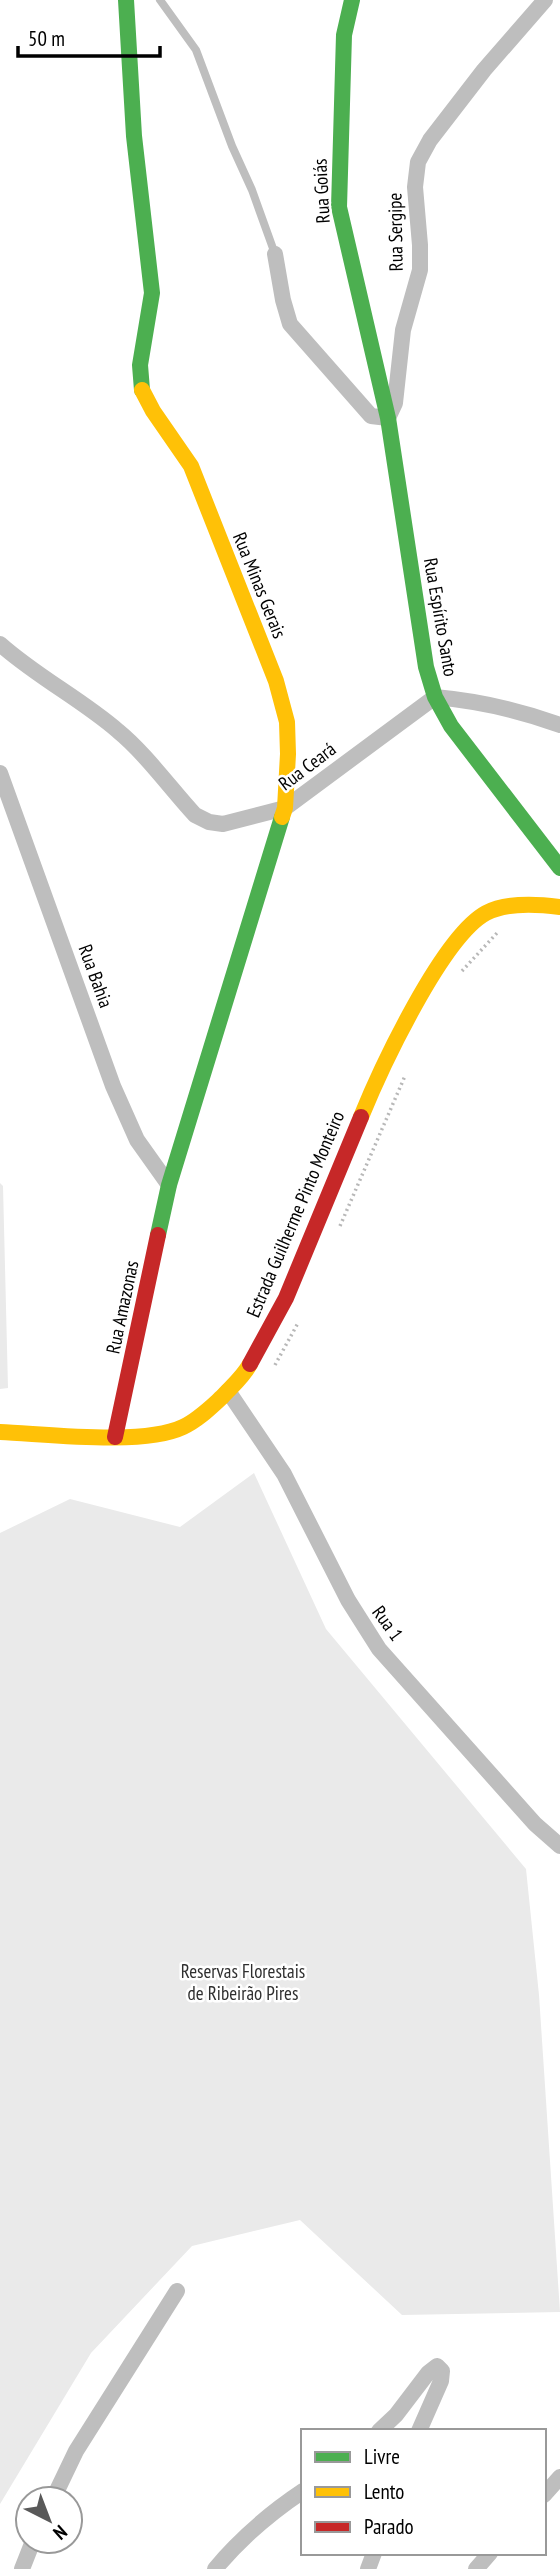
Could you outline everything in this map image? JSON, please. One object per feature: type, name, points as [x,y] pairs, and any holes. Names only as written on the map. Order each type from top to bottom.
[{"type":"street","name":"Rua Minas Gerais","points":[[126,0],[134,136],[152,293],[140,365],[142,389],[153,411],[191,466],[276,681],[287,722],[285,808],[169,1185]]},
{"type":"street","name":"Rua Goiás","points":[[352,0],[344,35],[339,208],[388,418]]},
{"type":"street","name":"Rua Sergipe","points":[[388,418],[395,403],[403,330],[420,270],[415,187],[418,162],[430,140],[484,70],[545,0]]},
{"type":"street","points":[[275,254],[290,324],[371,416],[388,418]]},
{"type":"street","name":"Rua Espírito Santo","points":[[388,418],[426,667],[435,697],[451,726],[560,868]]},
{"type":"street","name":"Rua Ceará","points":[[0,645],[24,665],[88,706],[121,733],[195,815],[209,822],[223,824],[285,808],[435,697]]},
{"type":"street","points":[[435,697],[470,700],[523,712],[560,725]]},
{"type":"street","name":"Rua Bahia","points":[[0,773],[113,1086],[137,1140],[169,1185]]},
{"type":"street","name":"Estrada Guilherme Pinto Monteiro","points":[[0,1432],[115,1437],[156,1434],[183,1427],[205,1413],[244,1375],[286,1298],[370,1095],[433,973],[467,927],[488,912],[531,903],[560,907]]},
{"type":"street","name":"Rua Amazonas","points":[[115,1437],[169,1185]]},
{"type":"street","name":"Rua 1","points":[[228,1391],[284,1474],[362,1625],[379,1648],[535,1824],[560,1846]]},
{"type":"street","points":[[60,2485],[76,2451],[177,2291]]},
{"type":"street","points":[[381,2429],[396,2415],[432,2368],[437,2366],[442,2371],[441,2382],[420,2429]]},
{"type":"street","points":[[546,2493],[560,2477]]},
{"type":"street","points":[[215,2569],[230,2550],[301,2493]]},
{"type":"street","points":[[476,2569],[489,2555]]},
{"type":"lane","points":[[160,0],[196,50],[275,254]]},
{"type":"path","points":[[458,976],[496,933],[507,925]]},
{"type":"path","points":[[336,1236],[408,1070]]},
{"type":"path","points":[[275,1365],[299,1320]]},
{"type":"green space","points":[[0,1183],[3,1186],[8,1388],[0,1389]]},
{"type":"green space","name":"Reservas Florestais de Ribeirão Pires","points":[[254,1473],[326,1629],[526,1869],[539,1995],[560,2312],[402,2315],[300,2220],[192,2246],[91,2353],[0,2504],[0,1533],[70,1499],[180,1527]]},
{"type":"traffic: fast","points":[[126,0],[134,136],[152,293],[140,365],[142,390]]},
{"type":"traffic: fast","points":[[352,0],[344,35],[339,207],[388,418],[426,667],[435,697],[451,726],[560,868]]},
{"type":"traffic: fast","points":[[158,1235],[169,1185],[282,817]]},
{"type":"traffic: slow","points":[[142,390],[153,411],[191,466],[276,681],[287,722],[288,754],[285,808],[282,817]]},
{"type":"traffic: slow","points":[[361,1117],[414,1006],[432,975],[469,927],[486,913],[503,907],[560,907]]},
{"type":"traffic: slow","points":[[0,1432],[94,1437],[166,1433],[183,1427],[204,1414],[250,1364]]},
{"type":"traffic: jam","points":[[250,1364],[286,1298],[361,1117]]},
{"type":"traffic: jam","points":[[115,1437],[158,1235]]}]
